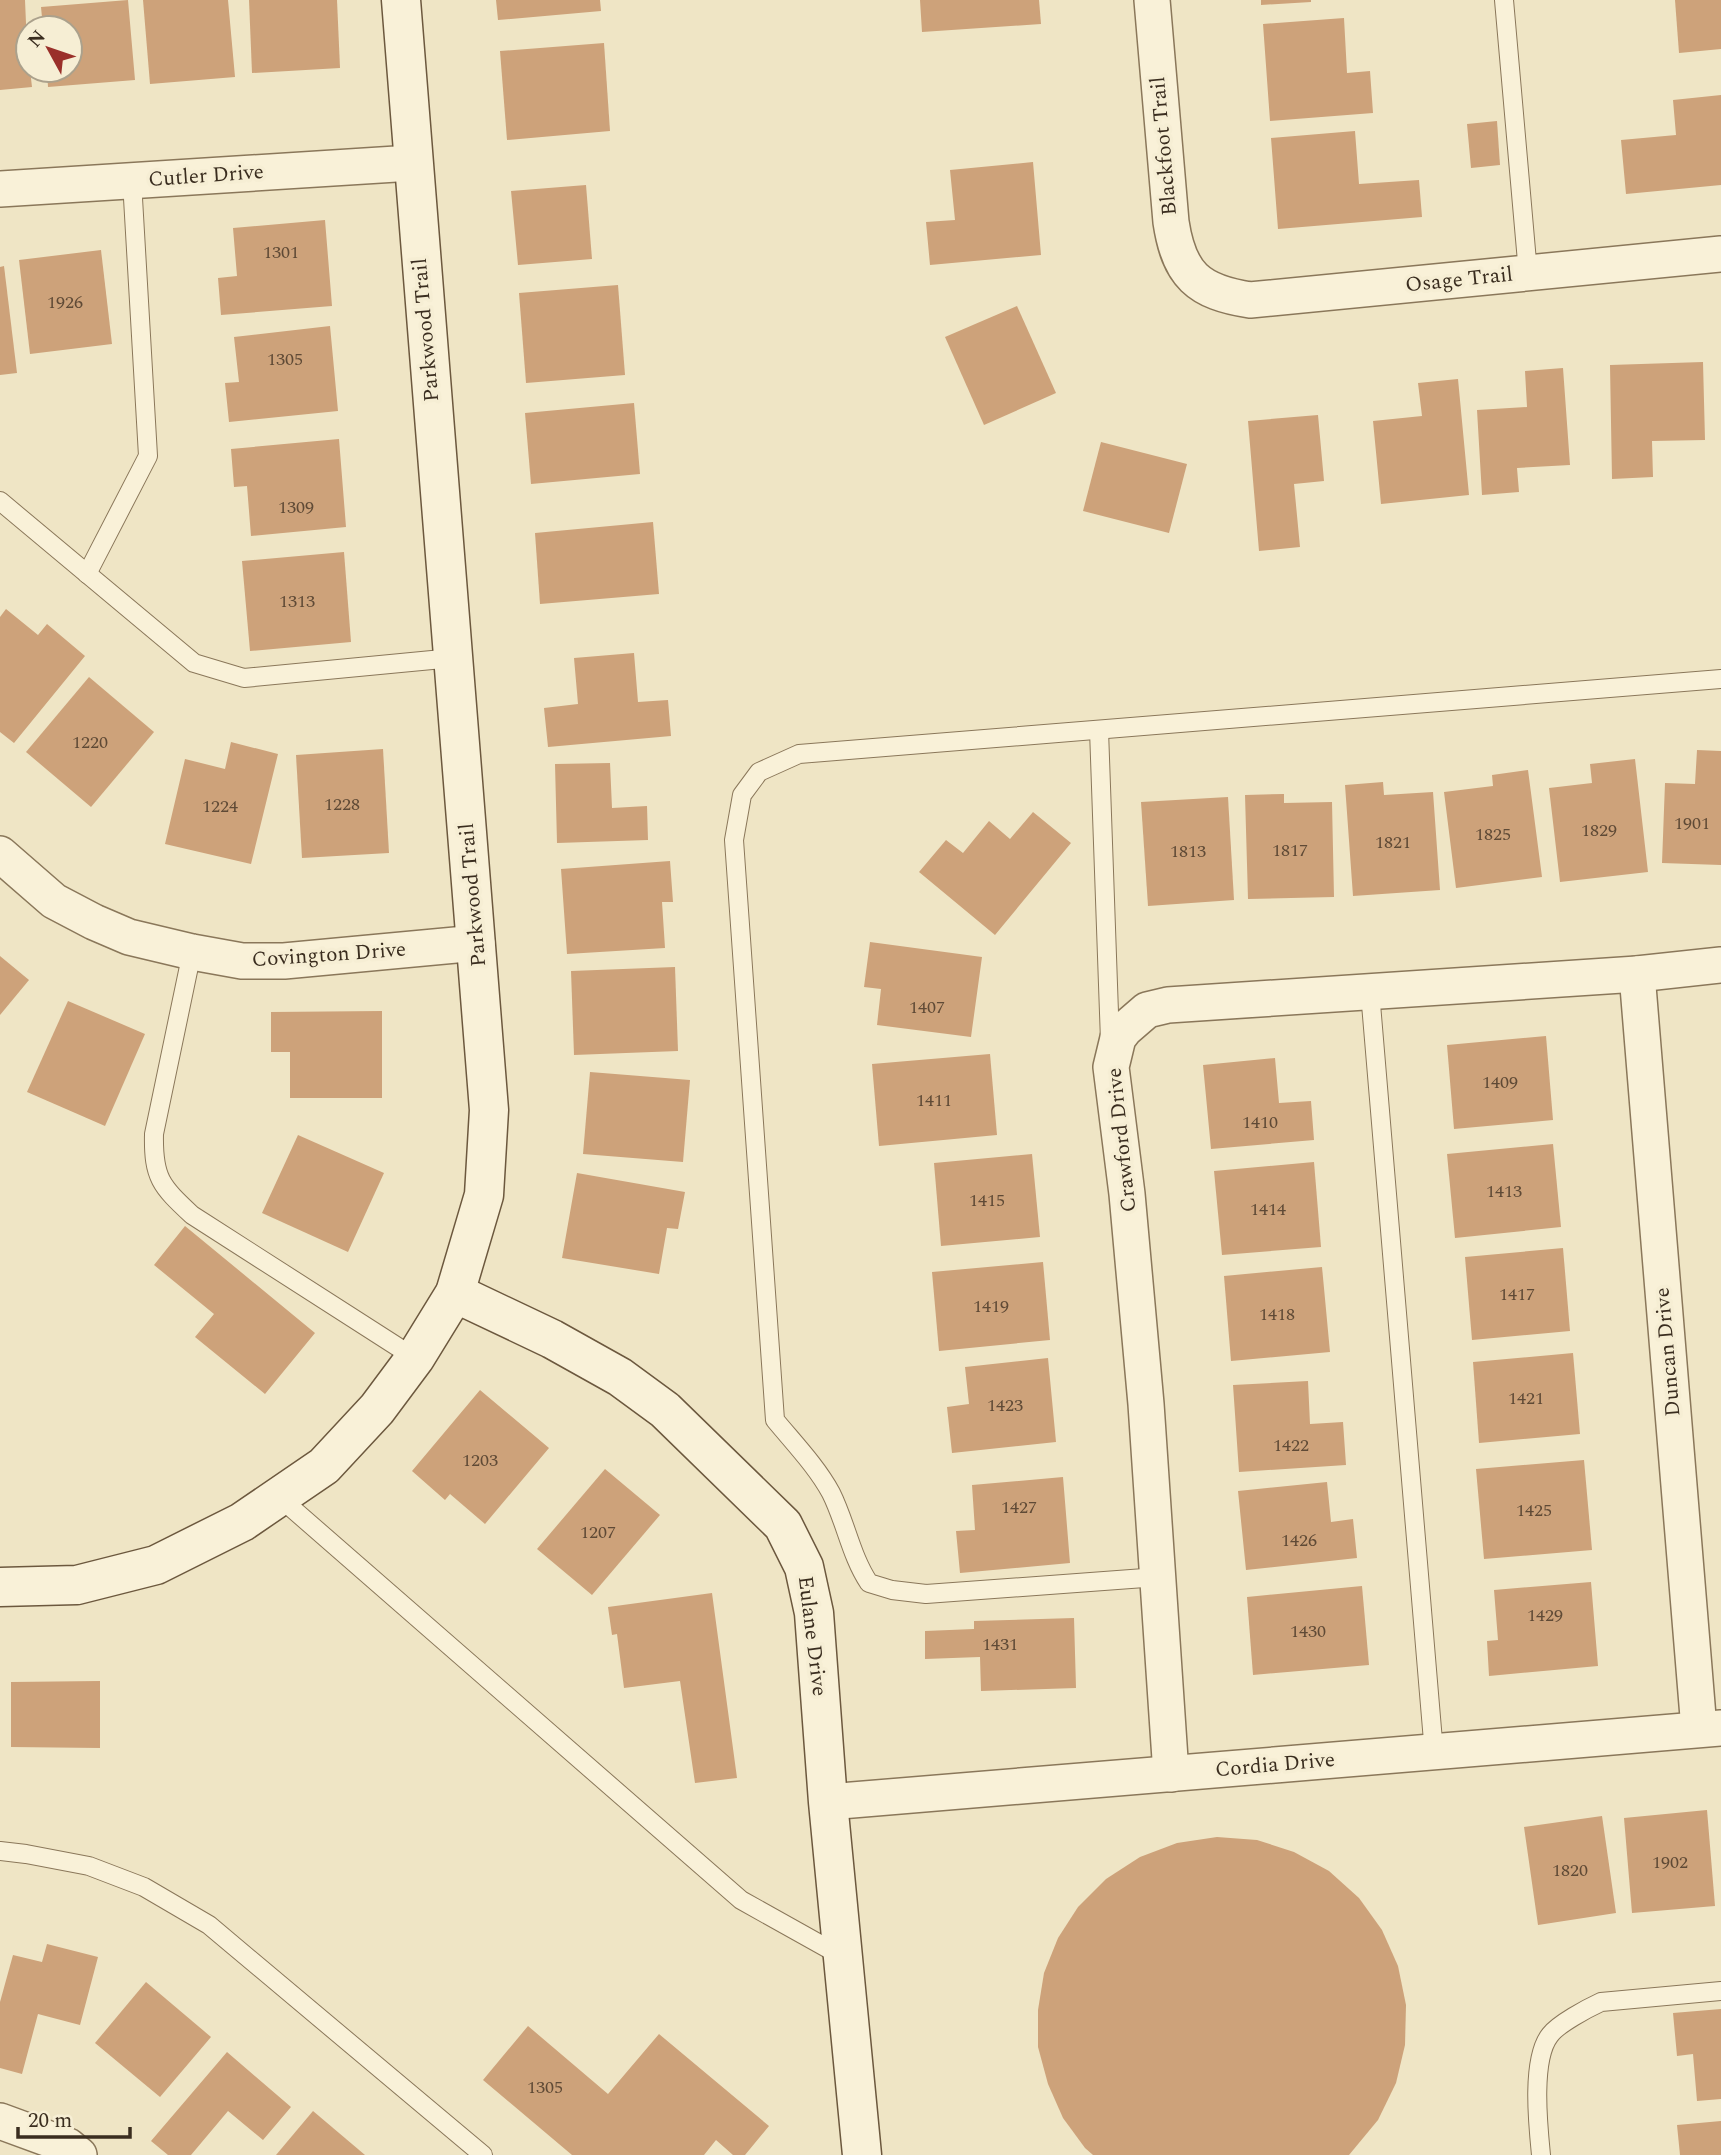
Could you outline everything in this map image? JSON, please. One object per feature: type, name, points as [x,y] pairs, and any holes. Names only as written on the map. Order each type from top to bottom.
[{"type":"street","name":"Parkwood Trail","points":[[0,1587],[77,1584],[156,1565],[242,1522],[324,1466],[377,1409],[415,1358],[455,1293],[484,1195],[489,1110],[401,0]]},
{"type":"street","name":"Blackfoot Trail","points":[[1152,0],[1175,248],[1185,268],[1199,284]]},
{"type":"street","name":"Cutler Drive","points":[[0,189],[412,163]]},
{"type":"street","name":"Osage Trail","points":[[1199,284],[1230,297],[1250,300],[1721,254]]},
{"type":"street","name":"Covington Drive","points":[[0,854],[54,901],[94,922],[129,937],[191,952],[242,961],[284,961],[477,943]]},
{"type":"street","name":"Crawford Drive","points":[[1171,1774],[1146,1404],[1132,1246],[1111,1067],[1118,1038],[1147,1010],[1168,1005],[1637,974],[1721,965]]},
{"type":"street","name":"Duncan Drive","points":[[1637,974],[1710,1729]]},
{"type":"street","name":"Eulane Drive","points":[[455,1293],[552,1339],[620,1377],[665,1410],[783,1525],[804,1567],[814,1613],[828,1802],[862,2155]]},
{"type":"street","name":"Cordia Drive","points":[[828,1802],[1710,1729]]},
{"type":"street","points":[[0,2121],[68,2146],[79,2155]]},
{"type":"lane","points":[[1504,0],[1528,273]]},
{"type":"lane","points":[[87,574],[148,456],[132,181]]},
{"type":"lane","points":[[0,501],[194,663],[244,678],[453,658]]},
{"type":"lane","points":[[1158,1577],[926,1594],[892,1590],[869,1583],[859,1568],[848,1531],[830,1492],[775,1420],[734,840],[742,795],[759,772],[799,754],[1721,679]]},
{"type":"lane","points":[[1099,730],[1111,1067]]},
{"type":"lane","points":[[191,952],[154,1134],[158,1173],[166,1190],[192,1215],[415,1358]]},
{"type":"lane","points":[[1370,992],[1434,1753]]},
{"type":"lane","points":[[279,1497],[741,1900],[843,1957]]},
{"type":"lane","points":[[0,1851],[89,1866],[144,1887],[209,1925],[483,2155]]},
{"type":"lane","points":[[1541,2155],[1537,2107],[1540,2059],[1550,2035],[1584,2010],[1601,2002],[1721,1991]]},
{"type":"building","points":[[0,0],[25,0],[26,14],[14,14],[14,84],[32,84],[32,87],[0,90]]},
{"type":"building","points":[[128,0],[135,80],[48,87],[48,84],[84,84],[84,14],[42,14],[41,7]]},
{"type":"building","points":[[143,0],[228,0],[235,77],[150,84]]},
{"type":"building","points":[[249,0],[337,0],[340,68],[252,73]]},
{"type":"building","points":[[496,0],[600,0],[601,11],[498,20]]},
{"type":"building","points":[[920,0],[1039,0],[1041,24],[922,32]]},
{"type":"building","points":[[1261,0],[1311,0],[1311,2],[1261,5]]},
{"type":"building","points":[[1675,0],[1721,0],[1721,49],[1679,53]]},
{"type":"building","points":[[1344,18],[1347,73],[1370,71],[1373,113],[1270,121],[1263,24]]},
{"type":"building","points":[[604,43],[610,131],[507,140],[500,51]]},
{"type":"building","points":[[1721,95],[1721,185],[1626,194],[1621,140],[1676,135],[1673,100]]},
{"type":"building","points":[[1497,121],[1500,165],[1471,168],[1467,124]]},
{"type":"building","points":[[1355,131],[1359,184],[1419,180],[1422,217],[1278,229],[1271,138]]},
{"type":"building","points":[[1033,162],[1041,255],[930,265],[926,222],[955,220],[950,170]]},
{"type":"building","points":[[586,185],[592,259],[518,265],[511,191]]},
{"type":"building","points":[[325,220],[332,306],[221,315],[218,278],[237,276],[233,228]]},
{"type":"building","points":[[101,250],[112,344],[30,354],[19,260]]},
{"type":"building","points":[[4,266],[17,373],[0,375],[0,267]]},
{"type":"building","points":[[618,285],[625,375],[526,383],[519,293]]},
{"type":"building","points":[[1017,306],[1056,393],[984,425],[945,337]]},
{"type":"building","points":[[330,326],[338,411],[229,422],[225,383],[239,382],[234,337]]},
{"type":"building","points":[[1703,362],[1705,440],[1652,441],[1653,477],[1612,479],[1610,365]]},
{"type":"building","points":[[1563,368],[1570,465],[1517,468],[1519,492],[1482,495],[1477,410],[1527,407],[1525,371]]},
{"type":"building","points":[[1458,379],[1469,495],[1381,504],[1373,421],[1422,416],[1418,383]]},
{"type":"building","points":[[634,403],[640,474],[531,484],[525,413]]},
{"type":"building","points":[[1318,415],[1324,481],[1294,484],[1300,547],[1259,551],[1248,421]]},
{"type":"building","points":[[339,439],[346,527],[251,536],[247,486],[234,487],[231,449]]},
{"type":"building","points":[[1101,442],[1187,464],[1169,533],[1083,511]]},
{"type":"building","points":[[653,522],[659,594],[540,604],[535,533]]},
{"type":"building","points":[[344,552],[351,642],[250,651],[242,561]]},
{"type":"building","points":[[6,609],[38,635],[47,624],[85,656],[14,743],[0,732],[0,617]]},
{"type":"building","points":[[634,653],[638,702],[668,700],[671,736],[548,747],[544,708],[578,704],[574,658]]},
{"type":"building","points":[[89,677],[154,732],[91,807],[26,752]]},
{"type":"building","points":[[231,742],[278,754],[251,864],[165,844],[185,759],[225,769]]},
{"type":"building","points":[[383,749],[389,853],[302,858],[296,755]]},
{"type":"building","points":[[1697,750],[1721,751],[1721,865],[1662,863],[1665,783],[1695,784]]},
{"type":"building","points":[[1635,759],[1648,872],[1560,882],[1549,788],[1592,783],[1590,764]]},
{"type":"building","points":[[610,763],[612,808],[647,806],[648,840],[557,843],[555,764]]},
{"type":"building","points":[[1528,770],[1542,877],[1456,888],[1444,792],[1493,786],[1492,775]]},
{"type":"building","points":[[1383,782],[1384,795],[1433,792],[1440,890],[1353,896],[1345,785]]},
{"type":"building","points":[[1284,794],[1284,803],[1332,802],[1334,897],[1248,899],[1245,795]]},
{"type":"building","points":[[1228,797],[1234,900],[1148,906],[1141,802]]},
{"type":"building","points":[[1033,812],[1071,843],[995,935],[919,872],[946,840],[963,853],[989,821],[1010,839]]},
{"type":"building","points":[[670,861],[673,902],[662,902],[665,948],[567,954],[561,869]]},
{"type":"building","points":[[870,942],[982,957],[971,1037],[877,1025],[881,989],[864,987]]},
{"type":"building","points":[[0,956],[29,980],[0,1015]]},
{"type":"building","points":[[675,967],[678,1051],[574,1055],[571,971]]},
{"type":"building","points":[[68,1001],[145,1034],[105,1126],[27,1092]]},
{"type":"building","points":[[382,1011],[382,1098],[290,1098],[290,1052],[271,1052],[271,1012]]},
{"type":"building","points":[[1546,1036],[1553,1120],[1454,1129],[1447,1045]]},
{"type":"building","points":[[990,1054],[997,1135],[879,1146],[872,1064]]},
{"type":"building","points":[[1275,1058],[1279,1103],[1311,1101],[1314,1140],[1211,1149],[1203,1065]]},
{"type":"building","points":[[590,1072],[690,1080],[683,1162],[583,1154]]},
{"type":"building","points":[[298,1135],[384,1173],[348,1252],[262,1213]]},
{"type":"building","points":[[1553,1144],[1561,1227],[1455,1238],[1447,1154]]},
{"type":"building","points":[[1032,1154],[1040,1237],[941,1246],[934,1163]]},
{"type":"building","points":[[1314,1162],[1321,1247],[1222,1255],[1214,1171]]},
{"type":"building","points":[[577,1173],[685,1192],[678,1229],[667,1228],[659,1274],[562,1258]]},
{"type":"building","points":[[185,1226],[315,1333],[265,1394],[195,1337],[214,1314],[154,1265]]},
{"type":"building","points":[[1563,1248],[1570,1331],[1472,1340],[1465,1257]]},
{"type":"building","points":[[1043,1262],[1050,1340],[939,1351],[932,1272]]},
{"type":"building","points":[[1322,1267],[1330,1352],[1231,1361],[1224,1276]]},
{"type":"building","points":[[1573,1353],[1580,1434],[1479,1443],[1473,1362]]},
{"type":"building","points":[[1048,1358],[1056,1442],[952,1453],[947,1407],[969,1404],[965,1367]]},
{"type":"building","points":[[1308,1381],[1310,1424],[1343,1422],[1346,1465],[1239,1472],[1233,1385]]},
{"type":"building","points":[[480,1390],[549,1448],[485,1524],[450,1494],[445,1500],[412,1471]]},
{"type":"building","points":[[1584,1460],[1592,1550],[1484,1559],[1476,1469]]},
{"type":"building","points":[[605,1469],[660,1515],[592,1595],[537,1549]]},
{"type":"building","points":[[1063,1477],[1070,1563],[960,1573],[956,1531],[975,1530],[972,1485]]},
{"type":"building","points":[[1327,1482],[1331,1522],[1353,1519],[1357,1558],[1246,1570],[1238,1491]]},
{"type":"building","points":[[1591,1582],[1598,1666],[1489,1676],[1487,1641],[1498,1640],[1494,1590]]},
{"type":"building","points":[[1362,1586],[1369,1665],[1253,1675],[1247,1597]]},
{"type":"building","points":[[712,1593],[737,1778],[695,1783],[680,1681],[624,1688],[617,1634],[612,1635],[608,1607]]},
{"type":"building","points":[[1074,1618],[1076,1688],[981,1691],[980,1657],[925,1659],[925,1631],[974,1629],[974,1621]]},
{"type":"building","points":[[100,1681],[100,1748],[11,1747],[11,1682]]},
{"type":"building","points":[[1707,1810],[1715,1906],[1632,1913],[1624,1818]]},
{"type":"building","points":[[1602,1816],[1616,1913],[1538,1925],[1524,1827]]},
{"type":"building","points":[[1217,1837],[1257,1840],[1294,1852],[1329,1871],[1359,1898],[1382,1930],[1398,1966],[1406,2005],[1405,2045],[1396,2083],[1378,2120],[1349,2155],[1093,2155],[1063,2118],[1048,2084],[1038,2047],[1038,2010],[1044,1973],[1058,1938],[1078,1907],[1106,1879],[1140,1857],[1177,1843]]},
{"type":"building","points":[[47,1944],[98,1957],[80,2025],[38,2014],[22,2074],[0,2068],[0,2002],[13,1955],[42,1962]]},
{"type":"building","points":[[146,1982],[211,2037],[160,2097],[95,2043]]},
{"type":"building","points":[[1721,2009],[1721,2099],[1697,2101],[1693,2054],[1677,2056],[1673,2013]]},
{"type":"building","points":[[528,2026],[608,2094],[659,2034],[769,2126],[745,2155],[733,2155],[716,2140],[704,2155],[572,2155],[483,2080]]},
{"type":"building","points":[[227,2052],[291,2107],[263,2140],[228,2111],[191,2155],[168,2155],[151,2141]]},
{"type":"building","points":[[313,2111],[365,2155],[276,2155]]},
{"type":"building","points":[[1721,2121],[1721,2155],[1680,2155],[1677,2125]]}]
